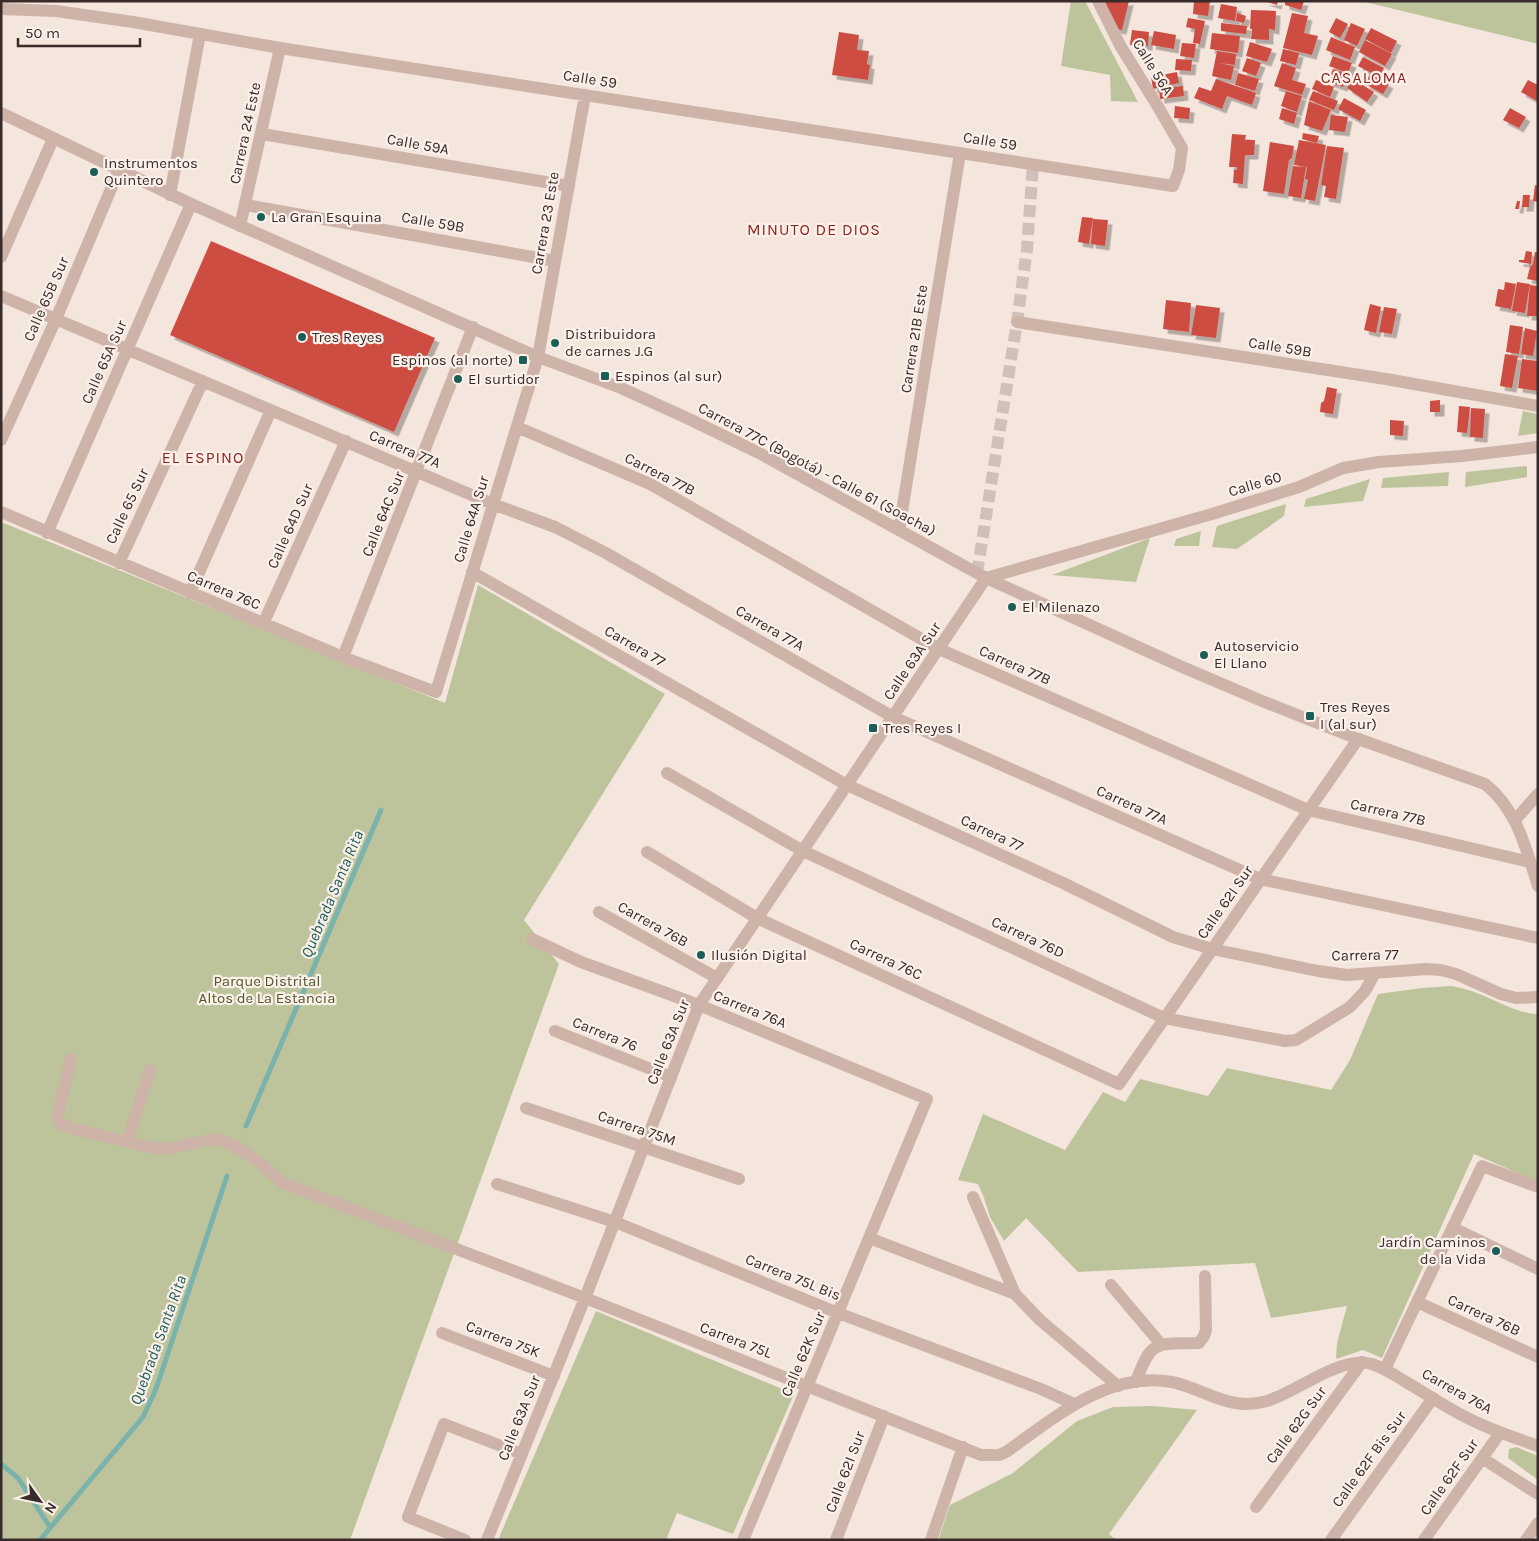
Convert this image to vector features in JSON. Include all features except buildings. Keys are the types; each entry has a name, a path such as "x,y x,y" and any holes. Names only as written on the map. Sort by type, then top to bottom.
{"street":[{"name":"Calle 56A","path":"1098,1 1120,47 1182,148 1179,170 1173,186"},
{"name":"Calle 59","path":"1,9 56,11 280,48 1173,186"},
{"path":"170,195 200,34"},
{"name":"Carrera 24 Este","path":"240,226 280,48"},
{"name":"Carrera 23 Este","path":"538,357 585,95"},
{"name":"Carrera 77C (Bogotá) - Calle 61 (Soacha)","path":"1,113 170,195 538,357 621,388 689,419 759,453 986,578 1180,666 1358,739 1484,784 1495,792 1515,820"},
{"name":"Calle 59A","path":"262,134 569,186"},
{"path":"1,257 53,139"},
{"name":"Carrera 21B Este","path":"899,530 960,153"},
{"name":"Calle 65B Sur","path":"1,440 56,319 119,170"},
{"name":"Calle 65A Sur","path":"47,532 191,204"},
{"name":"Calle 59B","path":"246,206 555,261"},
{"name":"Carrera 77A","path":"1,296 493,504 555,528 604,552 893,717 1260,879 1538,938"},
{"name":"Calle 59B","path":"1017,322 1386,379 1538,406"},
{"name":"Calle 64C Sur","path":"343,657 473,327"},
{"name":"Calle 64A Sur","path":"436,692 538,357"},
{"name":"Calle 65 Sur","path":"119,563 203,381"},
{"path":"190,593 271,410"},
{"name":"Carrera 77B","path":"516,427 650,484 939,649 1308,810 1530,862"},
{"name":"Calle 64D Sur","path":"263,624 346,441"},
{"name":"Calle 60","path":"986,578 1212,514 1299,487 1343,468 1379,462 1462,456 1538,447"},
{"name":"Carrera 76C","path":"1,512 263,624 436,692"},
{"name":"Carrera 77","path":"472,572 847,784 1063,883 1173,938 1212,949 1318,971 1346,974 1426,969 1441,970 1456,974 1501,994 1516,998 1538,998"},
{"name":"Calle 63A Sur","path":"487,1540 585,1298 699,1005 986,578"},
{"name":"Calle 62I Sur","path":"1119,1084 1358,739"},
{"name":"Carrera 76D","path":"667,773 803,851 1164,1018 1285,1040 1296,1040 1350,1007 1365,991 1375,973"},
{"path":"1538,794 1515,820 1538,886"},
{"name":"Carrera 76C","path":"647,852 757,918 1119,1084"},
{"name":"Carrera 76B","path":"599,912 717,978"},
{"name":"Carrera 76A","path":"532,939 581,962 699,1005 927,1098"},
{"name":"Carrera 76","path":"555,1031 671,1077"},
{"name":"Carrera 75L","path":"71,1059 57,1118 60,1123 74,1129 167,1149 214,1139 221,1140 251,1156 283,1183 585,1298 981,1454 990,1456 1006,1452 1074,1404"},
{"path":"127,1141 150,1070"},
{"name":"Calle 62K Sur","path":"743,1540 927,1098"},
{"name":"Carrera 75M","path":"526,1108 739,1179"},
{"path":"1385,1369 1482,1166 1538,1187"},
{"name":"Carrera 75L Bis","path":"497,1184 615,1222 838,1313 1041,1389 1074,1404"},
{"path":"973,1197 1015,1294 1040,1320 1118,1386"},
{"path":"1453,1228 1538,1269"},
{"path":"869,1238 1015,1294"},
{"path":"1136,1382 1143,1363 1150,1352 1160,1344 1199,1343 1204,1336 1206,1330 1205,1276"},
{"path":"1111,1285 1160,1344"},
{"name":"Carrera 76B","path":"1418,1302 1538,1357"},
{"name":"Carrera 75K","path":"442,1333 554,1376"},
{"path":"1074,1404 1118,1386 1153,1380 1173,1382 1218,1399 1250,1403 1266,1401 1336,1369 1362,1362"},
{"name":"Carrera 76A","path":"1362,1362 1385,1369 1433,1398 1500,1433 1538,1446"},
{"name":"Calle 62G Sur","path":"1256,1507 1362,1362"},
{"name":"Calle 62F Bis Sur","path":"1331,1540 1433,1398"},
{"name":"Calle 62I Sur","path":"836,1540 884,1416"},
{"path":"465,1540 408,1517 444,1424 522,1454"},
{"name":"Calle 62F Sur","path":"1424,1540 1500,1433"},
{"path":"931,1540 963,1447"},
{"path":"1482,1458 1538,1494"},
{"path":"1526,1540 1538,1523"}],"green space":[{"path":"1071,1 1085,1 1138,102 1111,101 1110,75 1061,66"},
{"path":"1361,1 1538,1 1538,44"},
{"path":"1523,411 1538,414 1538,433 1518,436"},
{"path":"1527,466 1527,477 1465,487 1466,472"},
{"path":"1449,472 1448,486 1381,488 1383,478"},
{"path":"1370,479 1363,501 1304,507 1306,499"},
{"path":"1286,504 1284,516 1237,549 1212,547 1217,526"},
{"name":"Parque Distrital Altos de La Estancia","path":"1,522 445,703 478,585 665,694 524,920 559,964 350,1540 1,1540"},
{"path":"1201,531 1199,546 1174,546 1176,539"},
{"path":"1150,538 1136,582 1052,575"},
{"path":"1452,986 1472,991 1515,1009 1538,1014 1538,1182 1474,1154 1382,1358 1363,1350 1336,1359 1337,1343 1347,1306 1271,1318 1255,1263 1078,1272 1026,1218 1004,1241 990,1217 978,1184 958,1180 983,1114 1065,1150 1103,1092 1125,1102 1140,1079 1208,1096 1227,1068 1331,1090 1350,1060 1378,994"},
{"path":"596,1311 794,1394 733,1534 677,1513 666,1540 498,1540"},
{"path":"1152,1406 1197,1410 1109,1534 1116,1540 938,1540 950,1505 1013,1473 1077,1421 1113,1407"},
{"path":"1516,1447 1538,1456 1538,1480 1508,1458 1509,1449"}],"waterway":[{"name":"Quebrada Santa Rita","path":"246,1126 381,810"},
{"name":"Quebrada Santa Rita","path":"40,1540 143,1417 156,1389 227,1176"},
{"path":"1,1464 18,1478 50,1527"}],"tunnel":[{"path":"977,573 1027,249 1033,164"}],"place":[{"name":"Instrumentos Quintero","path":"94,172"},
{"name":"La Gran Esquina","path":"261,217"},
{"name":"Tres Reyes","path":"302,337"},
{"name":"Distribuidora de carnes J.G","path":"555,343"},
{"name":"Espinos (al norte)","path":"523,360"},
{"name":"Espinos (al sur)","path":"605,376"},
{"name":"El surtidor","path":"458,379"},
{"name":"El Milenazo","path":"1012,607"},
{"name":"Autoservicio El Llano","path":"1204,655"},
{"name":"Tres Reyes I (al sur)","path":"1310,716"},
{"name":"Tres Reyes I","path":"873,728"},
{"name":"Ilusión Digital","path":"701,955"},
{"name":"Jardín Caminos de la Vida","path":"1496,1251"}],"district":[{"name":"CASALOMA","path":"1364,77"},
{"name":"MINUTO DE DIOS","path":"814,229"},
{"name":"EL ESPINO","path":"203,457"}]}
